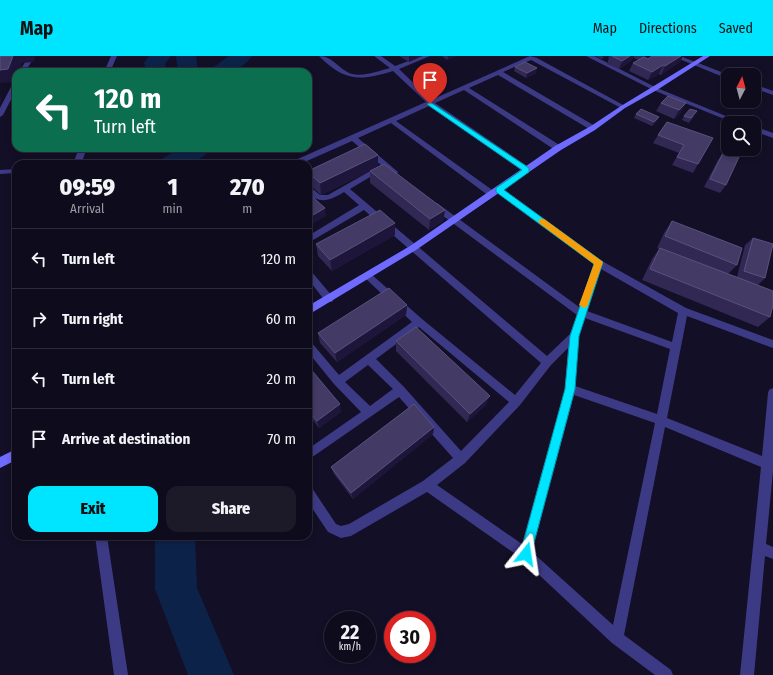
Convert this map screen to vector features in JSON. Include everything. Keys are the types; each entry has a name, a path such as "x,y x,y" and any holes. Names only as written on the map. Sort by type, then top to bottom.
{"main road":[{"path":"312,309 413,248 558,148 593,128 623,107 655,89 707,56"},
{"path":"0,463 12,456"}],"street":[{"path":"24,68 32,56"},
{"path":"109,68 114,56"},
{"path":"322,56 348,74 354,76 370,75 427,56"},
{"path":"376,56 394,68 430,104 526,170"},
{"path":"589,56 655,89 722,116"},
{"path":"675,56 721,74"},
{"path":"303,160 530,58 535,58 623,107"},
{"path":"498,72 593,128"},
{"path":"464,87 558,148"},
{"path":"761,89 773,93"},
{"path":"0,115 12,91"},
{"path":"392,121 599,262 683,311 773,344"},
{"path":"761,131 773,136"},
{"path":"353,138 404,180"},
{"path":"312,192 317,197 323,199 330,197 385,165"},
{"path":"0,172 12,171"},
{"path":"344,189 547,362"},
{"path":"428,200 453,220 581,313 675,347"},
{"path":"312,238 364,206"},
{"path":"526,554 570,389 574,336 599,262"},
{"path":"368,276 419,322 516,402"},
{"path":"312,278 329,299"},
{"path":"617,638 683,311"},
{"path":"338,381 419,322"},
{"path":"312,498 332,528 341,532 351,530 427,485 460,459 516,402 547,362 574,336"},
{"path":"312,349 338,381 369,414"},
{"path":"369,359 400,390 460,459"},
{"path":"570,389 660,420 770,465"},
{"path":"312,452 369,414 400,390"},
{"path":"747,675 770,465 773,393"},
{"path":"427,485 526,554 617,638 666,675"},
{"path":"102,540 121,675"},
{"path":"760,547 773,553"}],"building":[{"path":"0,56 13,56 8,69 0,70"},
{"path":"612,56 630,56 622,61"},
{"path":"652,56 681,56 652,72 633,63 644,57 648,59"},
{"path":"525,62 537,68 527,73 515,67"},
{"path":"668,96 686,103 679,110 661,103"},
{"path":"641,109 659,117 654,122 636,114"},
{"path":"690,109 697,111 691,118 684,116"},
{"path":"667,122 713,138 698,164 677,157 684,145 658,135"},
{"path":"365,144 378,155 320,183 312,176 312,169"},
{"path":"722,156 739,157 726,185 710,179"},
{"path":"384,164 445,210 430,219 370,171"},
{"path":"312,197 325,208 312,216"},
{"path":"380,210 395,223 330,260 316,244"},
{"path":"672,221 742,248 737,265 665,236"},
{"path":"753,238 773,244 765,278 744,271"},
{"path":"660,248 773,291 773,305 770,317 650,269"},
{"path":"389,288 407,305 335,353 318,333"},
{"path":"416,327 490,396 470,414 396,341"},
{"path":"312,371 340,404 317,421 312,415"},
{"path":"414,404 434,427 351,493 331,467"}],"waterway":[{"path":"156,68 154,63 161,56"},
{"path":"186,56 188,68"},
{"path":"226,68 242,56"},
{"path":"179,160 192,152"},
{"path":"175,540 176,589 211,675"}],"slow traffic":[{"path":"542,221 599,262 584,305"}],"route":[{"path":"430,104 526,170 499,190 599,262 574,336 570,389 526,554"}]}
